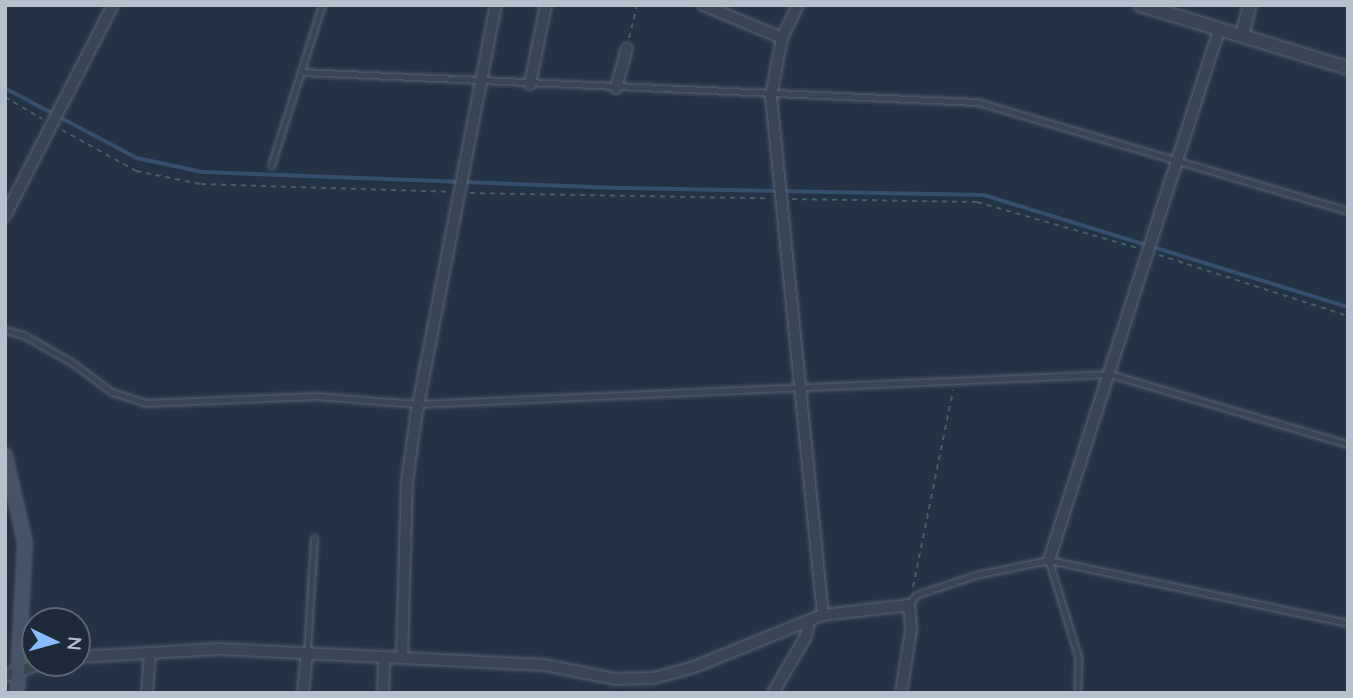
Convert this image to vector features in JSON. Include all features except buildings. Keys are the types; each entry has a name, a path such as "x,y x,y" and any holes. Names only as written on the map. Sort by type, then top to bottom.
{"main road":[{"path":"5,455 25,542 17,693"}],"street":[{"path":"5,216 113,5"},
{"path":"402,657 407,482 417,404 484,82 496,5"},
{"path":"530,84 546,5"},
{"path":"703,5 720,8 782,38"},
{"path":"798,5 782,38 771,96 823,615"},
{"path":"1140,5 1348,68"},
{"path":"1242,36 1250,5"},
{"path":"1049,560 1219,30"},
{"path":"616,88 627,48"},
{"path":"91,656 219,649 544,665 616,679 654,678 694,667 823,615 909,605 911,630 901,693"},
{"path":"773,693 806,636 809,621"},
{"path":"147,693 150,653"},
{"path":"303,693 307,653"},
{"path":"383,693 384,657"},
{"path":"5,676 19,673"}],"lane":[{"path":"271,166 322,5"},
{"path":"301,72 771,96 991,104 1348,211"},
{"path":"5,330 24,335 133,402 316,396 417,404 1110,374 1348,444"},
{"path":"307,653 314,538"},
{"path":"1049,560 1079,657 1078,693"},
{"path":"909,605 916,595 976,575 1049,560 1348,623"}],"path":[{"path":"627,48 637,5"},
{"path":"5,97 54,119 136,171 201,184 463,185 780,199 985,203 1148,251 1348,316"},
{"path":"909,605 953,380"}],"waterway":[{"path":"5,88 137,158 203,172 624,188 984,195 1348,307"}]}
